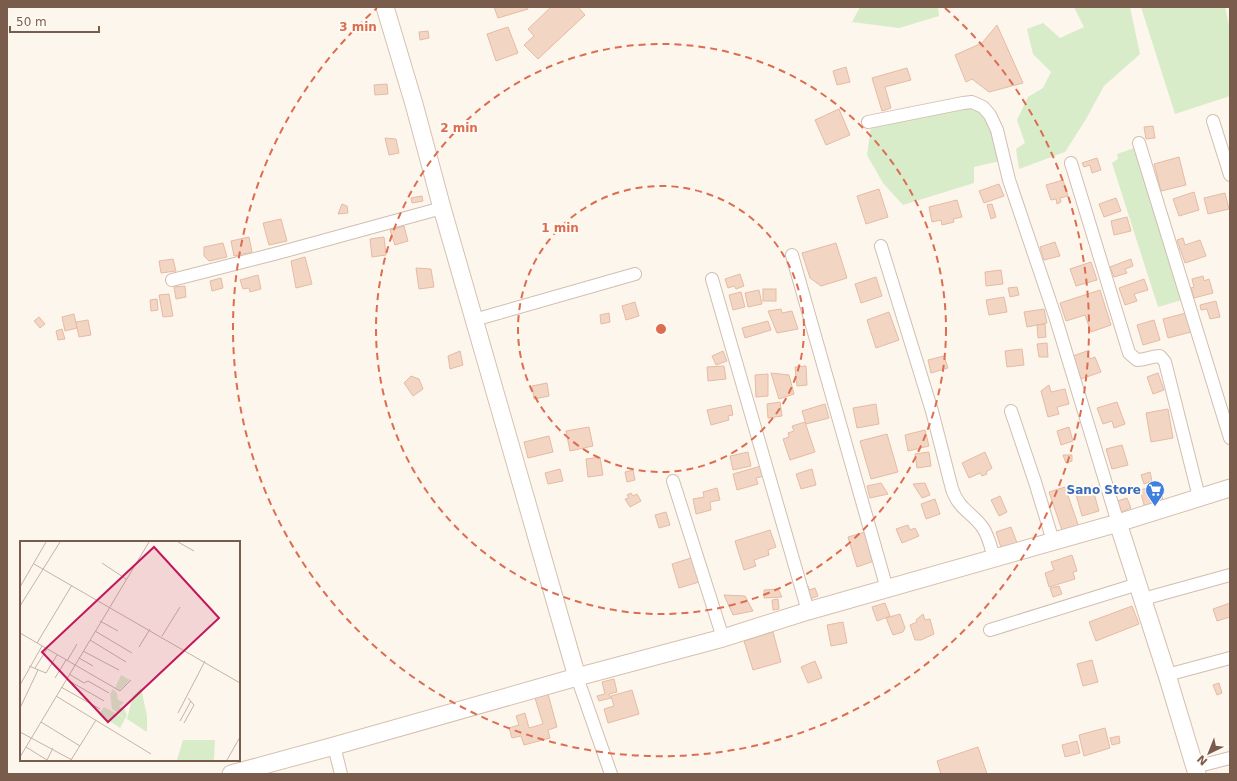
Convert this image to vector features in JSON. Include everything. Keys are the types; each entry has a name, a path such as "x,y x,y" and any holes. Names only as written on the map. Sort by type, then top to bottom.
{"street":[{"path":"385,7 577,677 611,774"},
{"path":"868,122 963,102 972,102 983,107 990,115 997,130 1009,180 1055,316 1118,523 1196,770 1230,758"},
{"path":"1214,121 1230,174"},
{"path":"1140,143 1230,438"},
{"path":"1071,163 1129,353 1137,360 1160,356 1166,362 1200,497"},
{"path":"172,280 442,208"},
{"path":"881,246 932,411 954,496 964,510 984,529 994,558"},
{"path":"792,255 887,588"},
{"path":"474,320 635,274"},
{"path":"712,279 808,611"},
{"path":"1010,411 1035,482 1053,541"},
{"path":"673,481 723,638"},
{"path":"231,774 577,677 723,638 887,588 1118,523 1230,488"},
{"path":"990,630 1140,592 1230,575"},
{"path":"1167,675 1230,658"},
{"path":"334,746 341,774"}],"green space":[{"path":"860,7 938,7 939,16 899,28 852,22"},
{"path":"1074,7 1130,7 1140,54 1104,86 1086,119 1065,152 1019,169 1016,149 1025,143 1017,120 1028,97 1043,88 1051,72 1033,54 1027,29 1043,23 1060,38 1084,27"},
{"path":"1141,7 1225,7 1230,30 1230,96 1175,114"},
{"path":"973,107 988,118 1000,161 974,167 974,183 903,205 883,183 867,155 871,126"},
{"path":"1137,147 1182,300 1158,307 1112,163 1118,159 1117,154"}],"building":[{"path":"494,7 527,7 528,9 498,18"},
{"path":"551,7 578,7 585,15 538,59 524,45 534,36 528,29"},
{"path":"997,25 1023,83 989,92 972,79 966,82 955,55 982,43"},
{"path":"508,27 518,53 496,61 487,34"},
{"path":"428,31 429,38 420,40 419,32"},
{"path":"846,67 850,82 837,85 833,71"},
{"path":"907,68 911,80 885,87 891,108 882,111 872,78"},
{"path":"387,84 388,94 375,95 374,85"},
{"path":"839,109 850,135 826,145 815,120"},
{"path":"1153,126 1155,138 1146,139 1144,127"},
{"path":"385,138 396,139 399,153 389,155"},
{"path":"1179,157 1186,185 1161,191 1154,164"},
{"path":"1097,158 1101,170 1092,173 1090,165 1084,167 1082,163"},
{"path":"1063,180 1068,196 1060,198 1061,202 1057,204 1056,199 1051,200 1046,185"},
{"path":"999,184 1004,196 984,203 979,191"},
{"path":"879,189 888,217 866,224 857,196"},
{"path":"1194,192 1199,210 1179,216 1173,199"},
{"path":"1225,193 1229,209 1208,214 1204,198"},
{"path":"422,196 423,201 412,203 411,198"},
{"path":"1116,198 1121,211 1104,217 1099,204"},
{"path":"957,200 962,217 953,219 954,222 942,225 941,220 932,222 929,207"},
{"path":"342,204 347,206 348,213 338,214"},
{"path":"992,204 996,217 991,219 987,205"},
{"path":"1127,217 1131,231 1114,235 1111,221"},
{"path":"281,219 287,241 269,245 263,223"},
{"path":"404,226 408,241 395,245 390,230"},
{"path":"249,237 252,252 234,256 231,241"},
{"path":"384,237 386,255 372,257 370,239"},
{"path":"1183,238 1185,245 1200,240 1206,256 1185,263 1177,240"},
{"path":"1055,242 1060,256 1044,260 1040,247"},
{"path":"223,243 227,257 209,261 204,256 204,247"},
{"path":"836,243 847,278 821,286 810,278 802,253"},
{"path":"305,257 312,284 296,288 291,261"},
{"path":"173,259 176,271 161,273 159,261"},
{"path":"1131,259 1133,266 1125,269 1127,273 1114,277 1110,267"},
{"path":"1091,262 1097,280 1076,286 1070,269"},
{"path":"416,268 431,269 434,287 419,289"},
{"path":"1001,270 1003,284 986,286 985,272"},
{"path":"740,274 744,286 736,289 734,286 728,288 725,279"},
{"path":"258,275 261,289 250,292 249,288 243,289 240,280"},
{"path":"1203,276 1204,281 1209,279 1213,293 1194,298 1191,288 1194,287 1192,279"},
{"path":"876,277 882,296 861,303 855,284"},
{"path":"221,278 223,288 212,291 210,281"},
{"path":"1144,279 1148,290 1134,294 1137,301 1125,305 1119,288"},
{"path":"185,286 186,297 176,299 174,287"},
{"path":"1017,287 1019,295 1010,297 1008,288"},
{"path":"763,289 776,289 776,301 763,301"},
{"path":"759,290 762,304 748,307 745,293"},
{"path":"1100,290 1111,325 1091,332 1085,315 1066,321 1060,303"},
{"path":"741,292 745,307 733,310 729,295"},
{"path":"169,294 173,316 163,317 159,295"},
{"path":"1004,297 1007,312 989,315 986,300"},
{"path":"157,299 158,310 151,311 150,300"},
{"path":"1216,301 1220,317 1210,319 1207,309 1201,310 1200,305"},
{"path":"635,302 639,316 626,320 622,306"},
{"path":"781,309 782,313 792,311 798,329 777,333 768,311"},
{"path":"1044,309 1047,323 1027,327 1024,312"},
{"path":"889,312 899,340 876,348 867,320"},
{"path":"609,313 610,322 601,324 600,315"},
{"path":"1186,313 1191,332 1168,338 1163,319"},
{"path":"74,314 77,328 65,331 62,317"},
{"path":"39,317 45,324 40,328 34,321"},
{"path":"88,320 91,335 79,337 76,322"},
{"path":"1154,320 1160,340 1143,345 1137,325"},
{"path":"768,321 771,330 745,338 742,328"},
{"path":"1045,324 1046,337 1038,338 1037,325"},
{"path":"62,329 65,339 58,340 56,331"},
{"path":"1047,343 1048,357 1039,357 1037,344"},
{"path":"1022,349 1024,365 1007,367 1005,351"},
{"path":"460,351 463,365 450,369 448,356"},
{"path":"723,351 727,361 716,365 712,356"},
{"path":"1087,351 1090,359 1095,357 1101,372 1081,379 1073,356"},
{"path":"944,356 948,368 931,373 928,360"},
{"path":"724,366 726,379 708,381 707,367"},
{"path":"806,366 807,385 797,386 795,367"},
{"path":"771,373 789,375 794,394 779,399"},
{"path":"1158,373 1164,390 1153,394 1147,377"},
{"path":"768,374 768,396 756,397 755,375"},
{"path":"411,376 419,379 423,389 413,396 404,383"},
{"path":"547,383 549,396 534,399 532,386"},
{"path":"1049,385 1051,392 1065,389 1069,404 1057,407 1059,414 1048,417 1041,391"},
{"path":"780,402 782,416 768,418 767,404"},
{"path":"1117,402 1125,424 1114,428 1112,421 1103,424 1097,408"},
{"path":"825,404 829,418 806,424 802,411"},
{"path":"876,404 879,424 857,428 853,408"},
{"path":"731,405 733,415 728,416 729,420 711,425 707,410"},
{"path":"1168,409 1173,438 1151,442 1146,413"},
{"path":"805,422 815,452 790,460 783,439 789,437 788,433 794,431 792,426"},
{"path":"589,427 593,446 570,451 566,431"},
{"path":"1069,427 1073,441 1061,445 1057,431"},
{"path":"925,430 929,446 908,451 905,435"},
{"path":"887,434 898,472 871,479 860,441"},
{"path":"549,436 553,452 528,458 524,442"},
{"path":"1122,445 1128,465 1112,469 1106,449"},
{"path":"748,452 751,466 733,470 730,456"},
{"path":"929,452 931,466 917,468 915,454"},
{"path":"985,452 992,468 986,472 987,474 982,476 980,473 969,478 962,463"},
{"path":"1063,455 1072,455 1072,461 1066,463"},
{"path":"600,457 603,475 588,477 586,459"},
{"path":"761,466 764,476 756,478 758,484 737,490 733,474"},
{"path":"560,469 563,481 548,484 545,473"},
{"path":"812,469 816,485 801,489 796,474"},
{"path":"633,470 635,480 627,482 625,472"},
{"path":"1150,472 1152,481 1144,484 1141,475"},
{"path":"881,483 888,494 870,498 867,486"},
{"path":"925,483 930,495 922,498 913,484"},
{"path":"1159,485 1165,507 1146,512 1140,490"},
{"path":"1092,486 1099,511 1082,516 1075,491"},
{"path":"1065,487 1080,530 1064,536 1049,492"},
{"path":"717,488 720,500 710,502 711,510 696,514 693,499 704,497 703,492"},
{"path":"631,493 633,496 637,494 641,501 630,507 625,499 629,498 627,495"},
{"path":"1000,496 1007,512 999,516 991,500"},
{"path":"1127,498 1131,508 1119,513 1114,502"},
{"path":"935,499 940,514 926,519 921,504"},
{"path":"666,512 670,525 659,528 655,515"},
{"path":"908,525 910,530 915,528 919,536 902,543 896,529"},
{"path":"1011,527 1019,548 1003,554 996,532"},
{"path":"770,530 776,547 768,550 769,555 754,560 756,566 744,570 735,541"},
{"path":"865,532 874,561 857,567 848,537"},
{"path":"1072,555 1077,571 1073,572 1075,579 1049,587 1045,573 1054,570 1051,562"},
{"path":"691,558 699,582 679,588 672,564"},
{"path":"808,586 809,590 815,588 818,596 807,600 803,587"},
{"path":"1059,586 1062,594 1053,597 1050,588"},
{"path":"778,589 782,597 764,598 764,590"},
{"path":"724,595 745,596 753,611 733,615"},
{"path":"778,599 779,609 773,610 772,600"},
{"path":"885,603 890,616 877,621 872,607"},
{"path":"1230,603 1230,617 1217,621 1213,609"},
{"path":"1132,606 1139,624 1096,641 1089,622"},
{"path":"900,614 905,628 903,632 893,635 886,618"},
{"path":"923,614 925,620 930,619 934,634 921,640 915,640 910,625 917,622 916,620"},
{"path":"843,622 847,643 831,646 827,625"},
{"path":"773,632 781,662 753,670 744,641"},
{"path":"1092,660 1098,682 1083,686 1077,664"},
{"path":"815,661 822,678 808,683 801,667"},
{"path":"614,679 617,692 609,694 611,698 599,701 597,696 605,694 602,682"},
{"path":"1219,683 1222,693 1217,695 1213,685"},
{"path":"632,690 639,714 608,723 604,709 614,706 611,696"},
{"path":"548,694 557,727 548,730 550,738 524,745 521,736 512,738 509,728 519,725 516,716 525,713 529,728 543,724 535,698"},
{"path":"1105,728 1110,748 1084,756 1079,735"},
{"path":"1119,736 1120,743 1112,745 1110,738"},
{"path":"1077,741 1080,753 1065,757 1062,745"},
{"path":"978,747 987,774 941,774 937,761"}],"place":[{"name":"Sano Store","path":"1155,507"}]}
